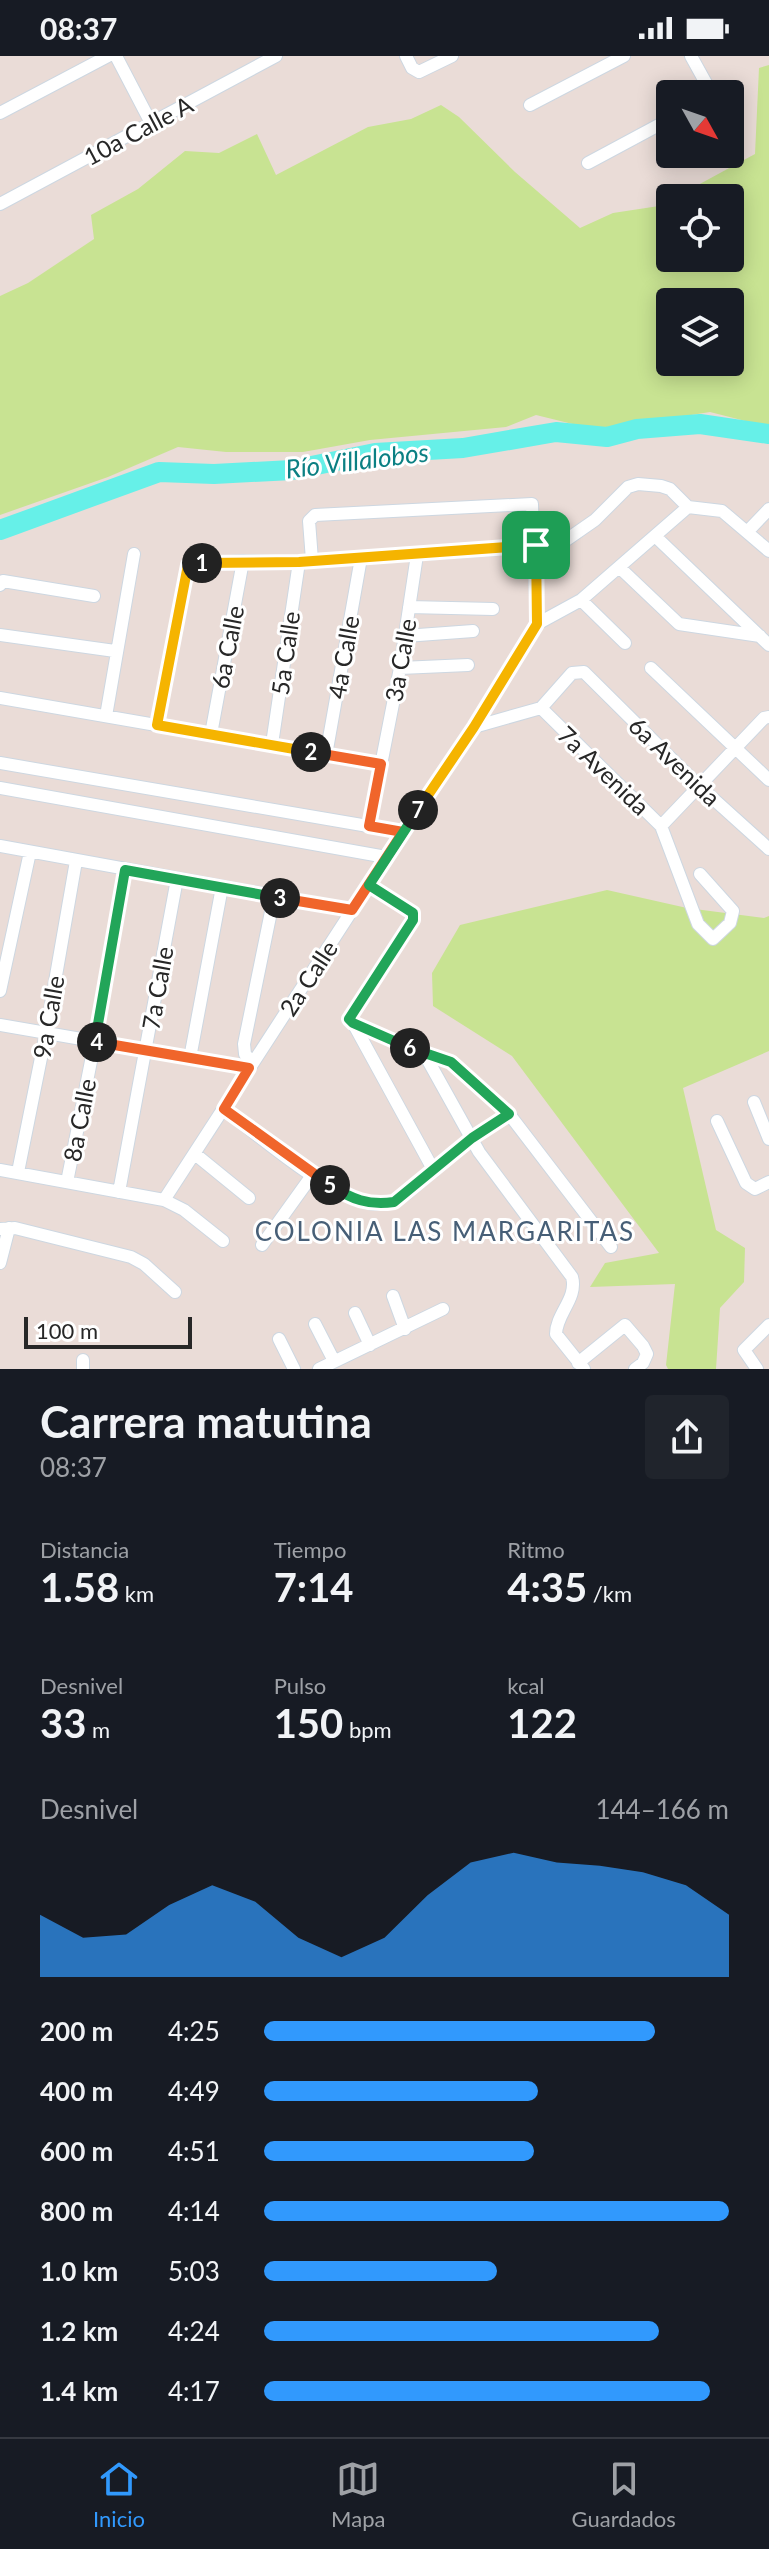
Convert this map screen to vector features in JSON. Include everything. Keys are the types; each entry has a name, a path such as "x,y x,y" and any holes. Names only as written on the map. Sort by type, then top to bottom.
{"street":[{"path":"0,113 108,56"},
{"path":"116,56 151,123"},
{"name":"10a Calle A","path":"0,204 276,56"},
{"path":"406,56 417,72 452,56"},
{"path":"530,105 624,56"},
{"path":"691,56 704,80"},
{"path":"588,163 656,127"},
{"path":"157,725 191,564 305,561 559,545 595,520 628,487 638,484 670,489 688,507 722,511 769,551"},
{"name":"5a Calle","path":"272,744 305,561 309,521 315,515 532,504 536,545"},
{"name":"2a Calle","path":"164,1200 474,727 537,624 581,600 688,507"},
{"path":"748,531 769,509"},
{"path":"656,537 765,640"},
{"path":"536,545 537,624"},
{"path":"106,716 134,554"},
{"name":"3a Calle","path":"369,826 400,668 417,555"},
{"name":"4a Calle","path":"326,755 361,558"},
{"name":"6a Calle","path":"211,734 243,561"},
{"path":"620,568 679,624 765,640"},
{"path":"0,585 3,581 94,596"},
{"path":"581,600 625,643"},
{"path":"409,607 493,609"},
{"path":"405,636 473,631"},
{"path":"0,635 115,651"},
{"path":"400,668 468,665"},
{"path":"651,668 769,780"},
{"name":"6a Avenida","path":"541,708 572,673 584,672 698,785 769,849"},
{"path":"0,698 381,764"},
{"path":"474,727 541,708"},
{"name":"7a Avenida","path":"541,708 661,826 698,924 713,939 732,918 733,911 700,874"},
{"path":"661,826 764,718 769,717"},
{"path":"0,763 403,832"},
{"path":"0,788 386,857"},
{"path":"0,846 352,910"},
{"path":"0,991 30,852"},
{"name":"9a Calle","path":"18,1172 76,861"},
{"name":"8a Calle","path":"67,1182 125,870"},
{"name":"7a Calle","path":"119,1192 177,879"},
{"path":"369,885 413,913 414,917 349,1019 434,1171"},
{"path":"190,1058 222,887"},
{"path":"251,1066 244,1044 274,897"},
{"path":"353,1023 425,1055 451,1062 509,1114 611,1247"},
{"path":"0,1025 251,1066"},
{"path":"425,1055 488,1165 572,1277 573,1292 556,1325 556,1334 581,1366 625,1325 647,1354 643,1363 635,1369"},
{"path":"754,1102 769,1139"},
{"path":"224,1109 313,1174 361,1202 379,1204 394,1202 472,1138 509,1114"},
{"path":"717,1121 746,1183 755,1189 769,1182"},
{"path":"195,1154 249,1198"},
{"path":"0,1170 164,1200 184,1210 223,1241"},
{"path":"262,1245 313,1174"},
{"path":"0,1263 4,1229 131,1257 144,1264 175,1292"},
{"path":"393,1296 405,1329"},
{"path":"319,1369 443,1309"},
{"path":"355,1313 370,1345"},
{"path":"315,1324 334,1361"},
{"path":"757,1369 744,1350 769,1325"},
{"path":"279,1339 294,1369"}],"green space":[{"path":"769,65 769,427 710,412 597,430 536,415 506,427 370,440 303,452 226,452 178,447 108,477 0,515 0,296 28,283 94,239 91,215 138,189 185,151 219,153 257,134 276,175 368,127 411,119 441,105 459,117 515,172 580,228 613,213 656,206 656,272 744,272 744,184 700,184 729,168 744,168 744,160 755,154 759,68"},
{"path":"607,890 687,908 764,918 769,916 769,1051 683,1088 716,1230 745,1248 744,1282 720,1308 716,1369 668,1369 666,1365 675,1284 590,1287 605,1263 659,1253 512,1056 433,1006 432,973 460,925"}],"waterway":[{"name":"Río Villalobos","path":"0,530 159,472 214,474 292,470 375,453 463,448 556,432 607,437 637,429 700,424 769,434"}],"district":[{"name":"COLONIA LAS MARGARITAS","path":"445,1231"}],"route":[{"path":"536,545 299,562 243,561 188,565 157,725 381,764 369,826 403,832 369,885 352,910 125,870 95,1041 249,1068 224,1109 313,1174 361,1202 394,1202 472,1138 509,1114 451,1062 425,1055 349,1019 414,917 413,913 369,885 474,727 537,624 536,545"}]}
